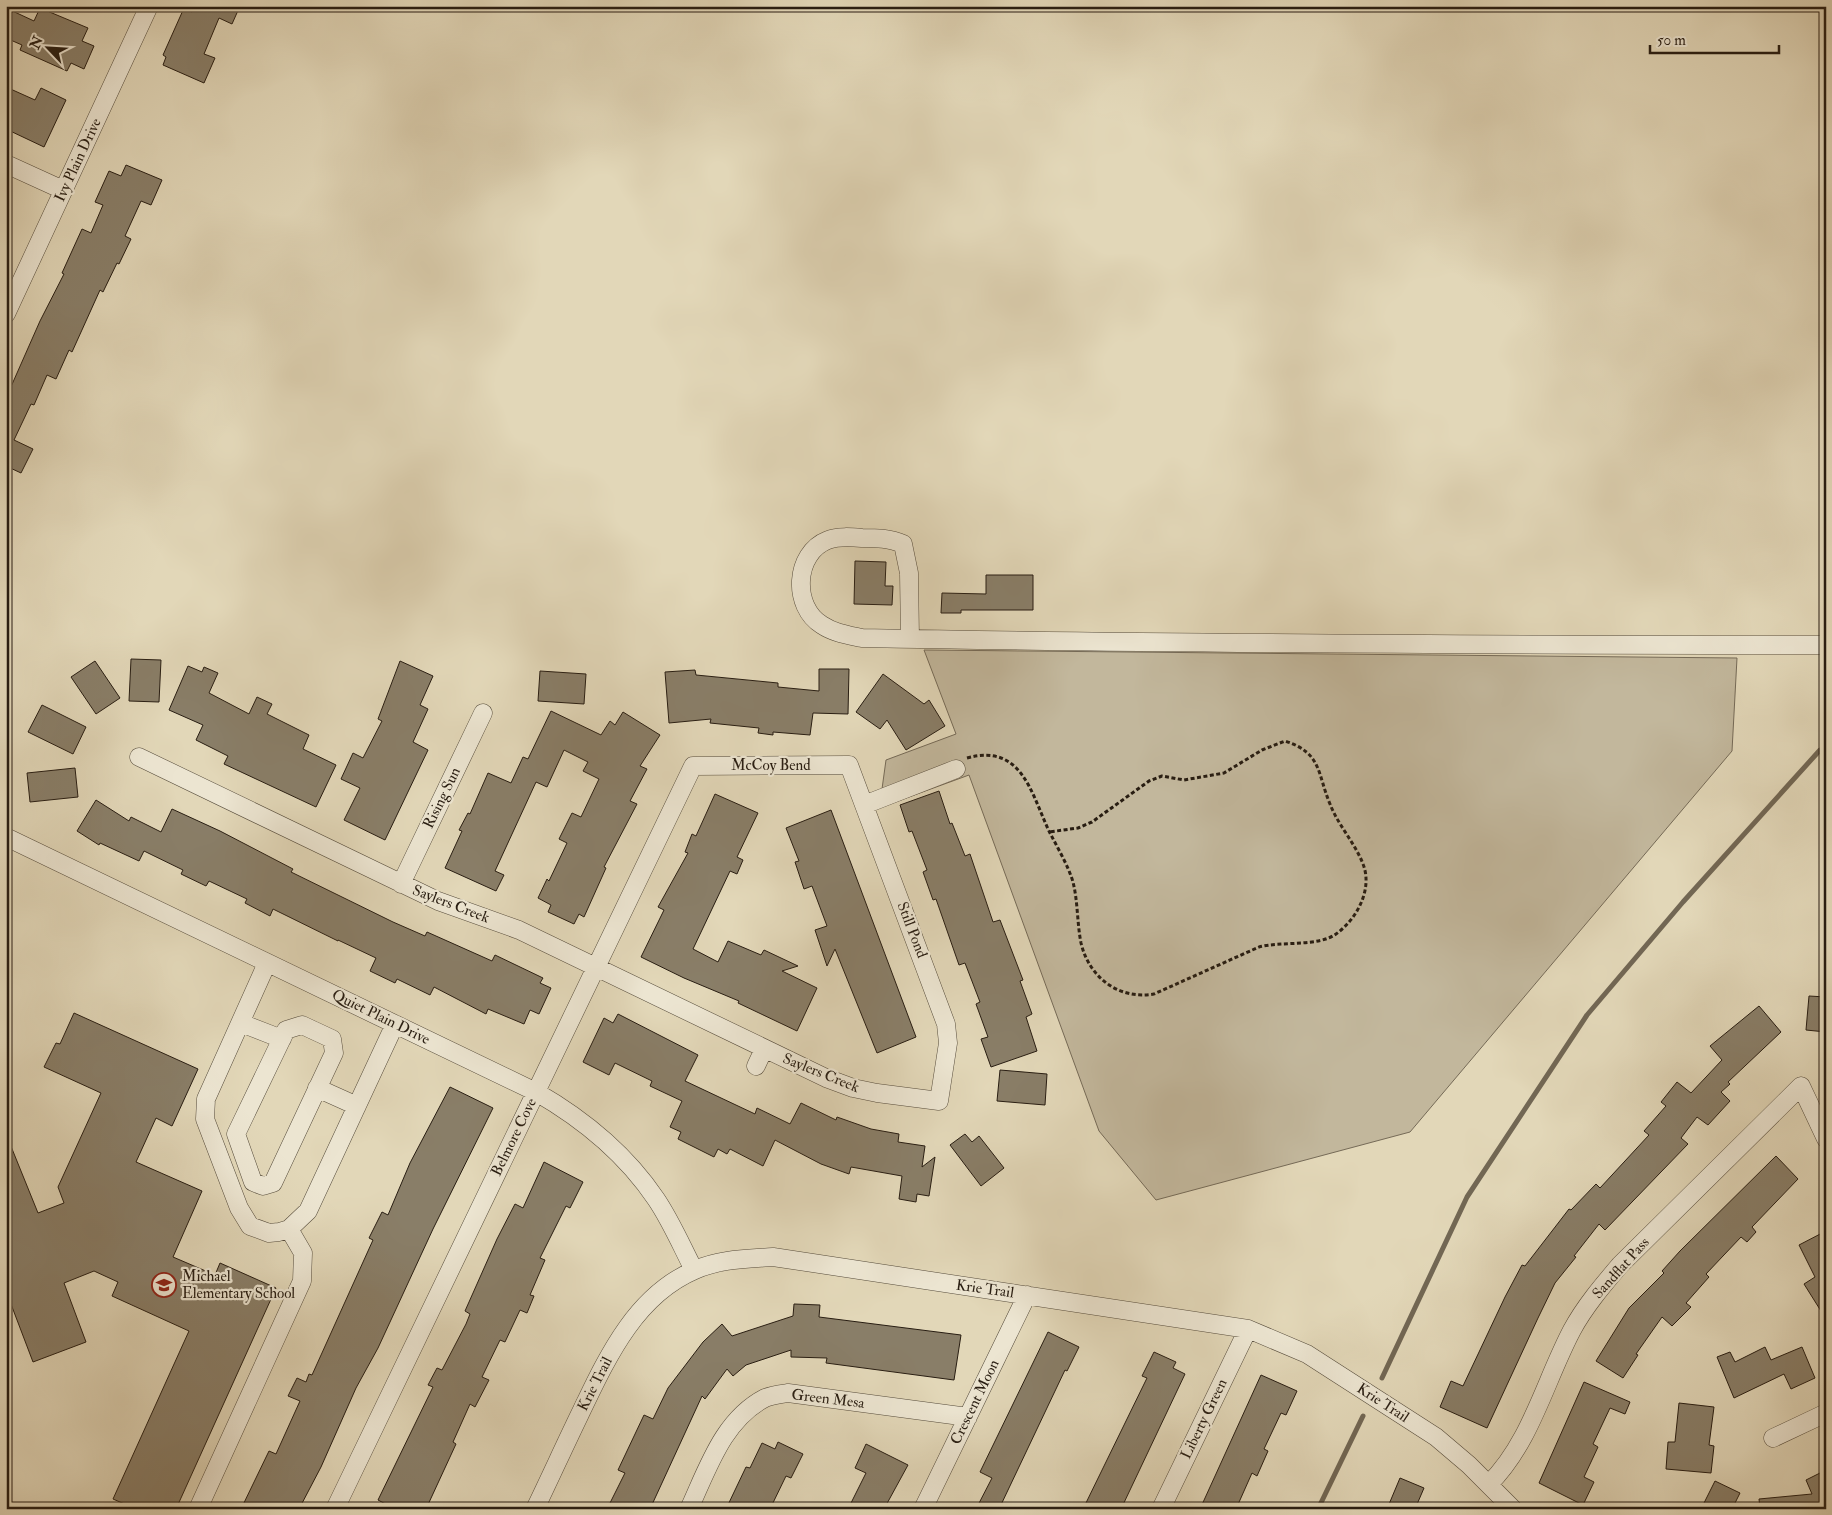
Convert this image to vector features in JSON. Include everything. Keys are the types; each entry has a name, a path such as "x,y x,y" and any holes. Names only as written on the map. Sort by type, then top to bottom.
{"street":[{"name":"Ivy Plain Drive","path":"6,314 144,8"},
{"path":"6,164 63,190"},
{"path":"910,639 909,573 903,544 894,540 847,537 828,540 812,550 802,569 801,591 807,611 820,624 837,633 862,638 910,639 1563,646 1826,645"},
{"name":"Rising Sun","path":"401,884 483,713"},
{"name":"Saylers Creek","path":"138,756 401,884 461,910 519,930 764,1049 853,1088 939,1101"},
{"name":"McCoy Bend","path":"693,766 849,765"},
{"name":"Still Pond","path":"849,765 946,1024 948,1043 939,1101"},
{"name":"Belmore Cove","path":"336,1509 693,766"},
{"path":"864,805 956,768"},
{"name":"Quiet Plain Drive","path":"6,837 536,1092 566,1109 598,1134 626,1161 656,1199 694,1270"},
{"path":"267,963 206,1099 205,1119 244,1220 250,1226 269,1233 290,1229 308,1211 395,1024"},
{"path":"241,1023 282,1039"},
{"path":"302,1025 332,1039 334,1053 273,1183 263,1186 253,1182 236,1134 282,1039 286,1030 302,1025"},
{"name":"Saylers Creek","path":"756,1066 764,1049"},
{"name":"Sandflat Pass","path":"1489,1484 1506,1467 1521,1442 1573,1328 1597,1292 1620,1265 1800,1086 1826,1139"},
{"path":"317,1088 357,1106"},
{"path":"198,1509 302,1281 303,1253 290,1229"},
{"name":"Krie Trail","path":"535,1509 602,1368 624,1331 644,1305 667,1286 694,1270 728,1260 773,1257 1248,1328 1307,1354 1436,1437 1489,1484 1513,1509"},
{"name":"Crescent Moon","path":"923,1509 1027,1295"},
{"name":"Liberty Green","path":"1161,1509 1248,1328"},
{"name":"Green Mesa","path":"689,1509 723,1437 743,1414 766,1398 788,1393 968,1416"},
{"path":"1773,1438 1826,1413"}],"path":[{"path":"956,768 962,760 976,755 988,754 1008,761 1019,769 1027,780 1049,832 1073,881 1082,944 1093,970 1104,982 1130,994 1142,996 1154,994 1259,947 1273,944 1322,941 1336,934 1349,923 1364,896 1366,878 1363,864 1330,805 1315,760 1303,748 1285,741 1262,750 1224,772 1184,780 1162,776 1149,781 1092,822 1078,828 1049,832"}],"shaded area":[{"path":"924,650 1737,658 1732,751 1410,1132 1156,1200 1099,1131 969,775 887,805 882,789 886,760 956,734"}],"building":[{"path":"194,6 240,6 232,24 219,18 204,54 215,58 204,83 163,65 166,57 163,55 184,8 192,12"},
{"path":"6,8 34,21 40,8 88,28 82,41 94,46 84,69 71,63 67,71 20,50 22,45 6,38"},
{"path":"6,87 35,100 41,88 66,100 44,147 6,129"},
{"path":"126,165 162,180 151,205 141,201 125,236 131,239 103,292 100,290 72,352 69,350 56,379 47,375 34,405 31,404 14,440 33,449 21,473 6,466 6,398 40,321 64,274 62,273 82,229 91,233 103,205 95,202 109,171 121,176"},
{"path":"855,561 886,562 885,586 893,586 892,605 854,604"},
{"path":"986,575 1033,575 1033,610 961,610 961,613 941,613 942,593 986,594"},
{"path":"131,659 161,660 159,702 129,701"},
{"path":"95,661 120,698 96,714 71,677"},
{"path":"400,661 433,676 420,705 428,709 413,742 428,750 385,840 344,820 360,788 341,779 353,753 363,758 382,721 378,719"},
{"path":"188,666 202,672 204,667 218,673 209,693 249,714 257,697 272,704 267,714 309,735 303,749 336,765 316,807 224,764 228,756 196,740 203,725 169,710"},
{"path":"819,669 849,669 848,714 813,713 810,735 773,732 773,735 758,733 759,728 710,723 711,719 669,723 665,672 695,670 696,675 778,683 778,687 819,691"},
{"path":"540,671 586,674 584,704 538,701"},
{"path":"883,674 924,704 929,700 945,726 906,750 887,720 880,729 856,712"},
{"path":"42,705 86,727 73,754 28,732"},
{"path":"551,711 601,735 610,721 615,725 623,712 660,735 640,766 647,769 630,801 637,804 604,867 606,868 584,917 579,914 574,924 548,912 551,905 538,898 547,879 549,881 567,843 559,839 572,813 581,817 599,779 583,771 588,762 564,750 547,787 536,782 495,871 504,875 496,891 445,868 462,831 459,830 468,813 470,814 488,773 511,783 523,757 528,759"},
{"path":"75,768 78,797 30,802 27,773"},
{"path":"939,791 950,824 952,823 965,856 970,854 993,922 1000,920 1023,980 1020,981 1032,1014 1026,1017 1037,1051 991,1067 981,1039 988,1037 976,1004 980,1002 965,963 959,965 936,899 933,900 923,872 927,870 912,831 909,832 900,805"},
{"path":"715,794 758,813 737,857 743,860 737,874 730,871 693,949 718,962 728,941 761,955 764,950 798,966 782,971 817,988 797,1031 738,1003 739,1001 684,978 641,957 664,910 658,907 688,853 685,852 692,834 696,836"},
{"path":"96,800 129,821 131,817 161,832 172,809 220,831 293,869 291,872 393,922 425,936 427,932 492,961 495,955 543,978 540,983 551,988 539,1014 530,1010 524,1024 488,1009 486,1014 434,987 430,995 397,979 395,983 370,971 376,958 273,909 270,916 245,903 247,899 209,881 206,886 181,874 183,870 144,851 139,861 100,843 99,845 77,831"},
{"path":"831,810 916,1037 877,1053 835,949 827,966 815,930 827,926 812,886 804,889 795,862 799,861 786,828"},
{"path":"1809,996 1826,997 1826,1032 1806,1030"},
{"path":"1759,1006 1781,1032 1728,1082 1730,1084 1721,1092 1730,1101 1708,1125 1697,1117 1681,1138 1688,1144 1605,1230 1599,1224 1574,1256 1576,1257 1555,1283 1487,1428 1440,1407 1451,1381 1463,1386 1522,1265 1525,1266 1569,1209 1571,1210 1596,1184 1600,1188 1649,1135 1644,1131 1666,1106 1661,1102 1677,1082 1691,1093 1722,1060 1710,1046"},
{"path":"74,1013 198,1069 172,1126 156,1118 136,1162 202,1191 173,1257 215,1275 220,1263 276,1288 176,1509 136,1509 113,1499 189,1331 112,1296 118,1282 94,1271 64,1283 86,1342 33,1362 6,1291 6,1134 38,1213 64,1203 58,1187 101,1093 44,1067 56,1043 60,1044"},
{"path":"618,1014 698,1055 685,1081 755,1114 757,1108 790,1124 801,1103 836,1120 837,1117 871,1129 899,1134 898,1142 925,1146 922,1167 935,1157 929,1196 917,1194 916,1202 899,1199 902,1176 851,1167 849,1174 821,1164 775,1140 763,1166 730,1149 727,1154 718,1149 714,1157 678,1139 681,1132 670,1127 682,1101 650,1086 652,1081 615,1063 609,1075 583,1062 604,1018 613,1023"},
{"path":"1000,1070 1047,1074 1045,1105 997,1101"},
{"path":"450,1087 493,1108 433,1229 378,1348 356,1388 321,1467 299,1509 241,1509 269,1451 276,1454 300,1401 288,1396 297,1378 306,1382 309,1374 312,1375 373,1240 369,1238 382,1212 388,1215 410,1163"},
{"path":"965,1134 972,1142 979,1136 1004,1168 981,1186 950,1145"},
{"path":"1776,1156 1798,1179 1752,1227 1756,1232 1747,1242 1741,1237 1706,1274 1709,1277 1686,1303 1691,1307 1672,1326 1662,1317 1636,1354 1638,1355 1623,1378 1596,1361 1629,1308 1664,1273 1662,1271 1680,1251"},
{"path":"544,1162 583,1182 570,1208 566,1206 540,1258 545,1260 530,1295 534,1296 527,1313 520,1310 505,1342 500,1340 482,1377 489,1380 475,1407 470,1404 453,1442 456,1444 426,1509 395,1509 378,1500 433,1387 428,1385 437,1368 442,1370 466,1324 470,1314 465,1311 497,1239 515,1204 523,1208"},
{"path":"1826,1231 1826,1319 1804,1284 1815,1277 1799,1245"},
{"path":"794,1304 820,1305 819,1317 961,1335 954,1380 826,1363 827,1358 791,1357 791,1350 746,1365 733,1376 727,1369 705,1399 702,1396 650,1509 618,1509 609,1505 625,1473 618,1470 644,1415 653,1419 668,1388 703,1342 722,1324 732,1336 793,1316"},
{"path":"1048,1332 1079,1347 1067,1371 1065,1370 999,1509 976,1509 992,1478 980,1472"},
{"path":"1765,1347 1771,1360 1802,1347 1815,1378 1791,1389 1784,1374 1734,1398 1717,1357 1730,1352 1735,1362"},
{"path":"1154,1352 1176,1362 1173,1368 1185,1374 1121,1509 1083,1509 1147,1378 1142,1376"},
{"path":"1261,1375 1297,1391 1286,1415 1281,1413 1264,1449 1268,1451 1257,1476 1252,1473 1236,1509 1200,1509"},
{"path":"1584,1382 1630,1402 1625,1414 1610,1408 1593,1444 1598,1447 1584,1477 1594,1482 1583,1505 1539,1483"},
{"path":"1679,1403 1714,1407 1709,1445 1714,1446 1711,1473 1666,1469 1668,1442 1675,1442"},
{"path":"778,1442 803,1454 791,1478 786,1476 770,1509 726,1509 746,1467 750,1468 762,1443 775,1449"},
{"path":"866,1444 908,1465 884,1509 848,1509 866,1473 855,1468"},
{"path":"1826,1470 1826,1509 1760,1509 1759,1499 1812,1494 1806,1480"},
{"path":"1400,1478 1424,1488 1415,1509 1387,1509"},
{"path":"1715,1481 1740,1493 1732,1509 1701,1509"}],"waterway":[{"path":"1382,1378 1467,1197 1587,1015 1683,902 1820,750 1826,748"},
{"path":"1318,1509 1363,1416"}],"place":[{"name":"Michael Elementary School","path":"164,1285"}]}
